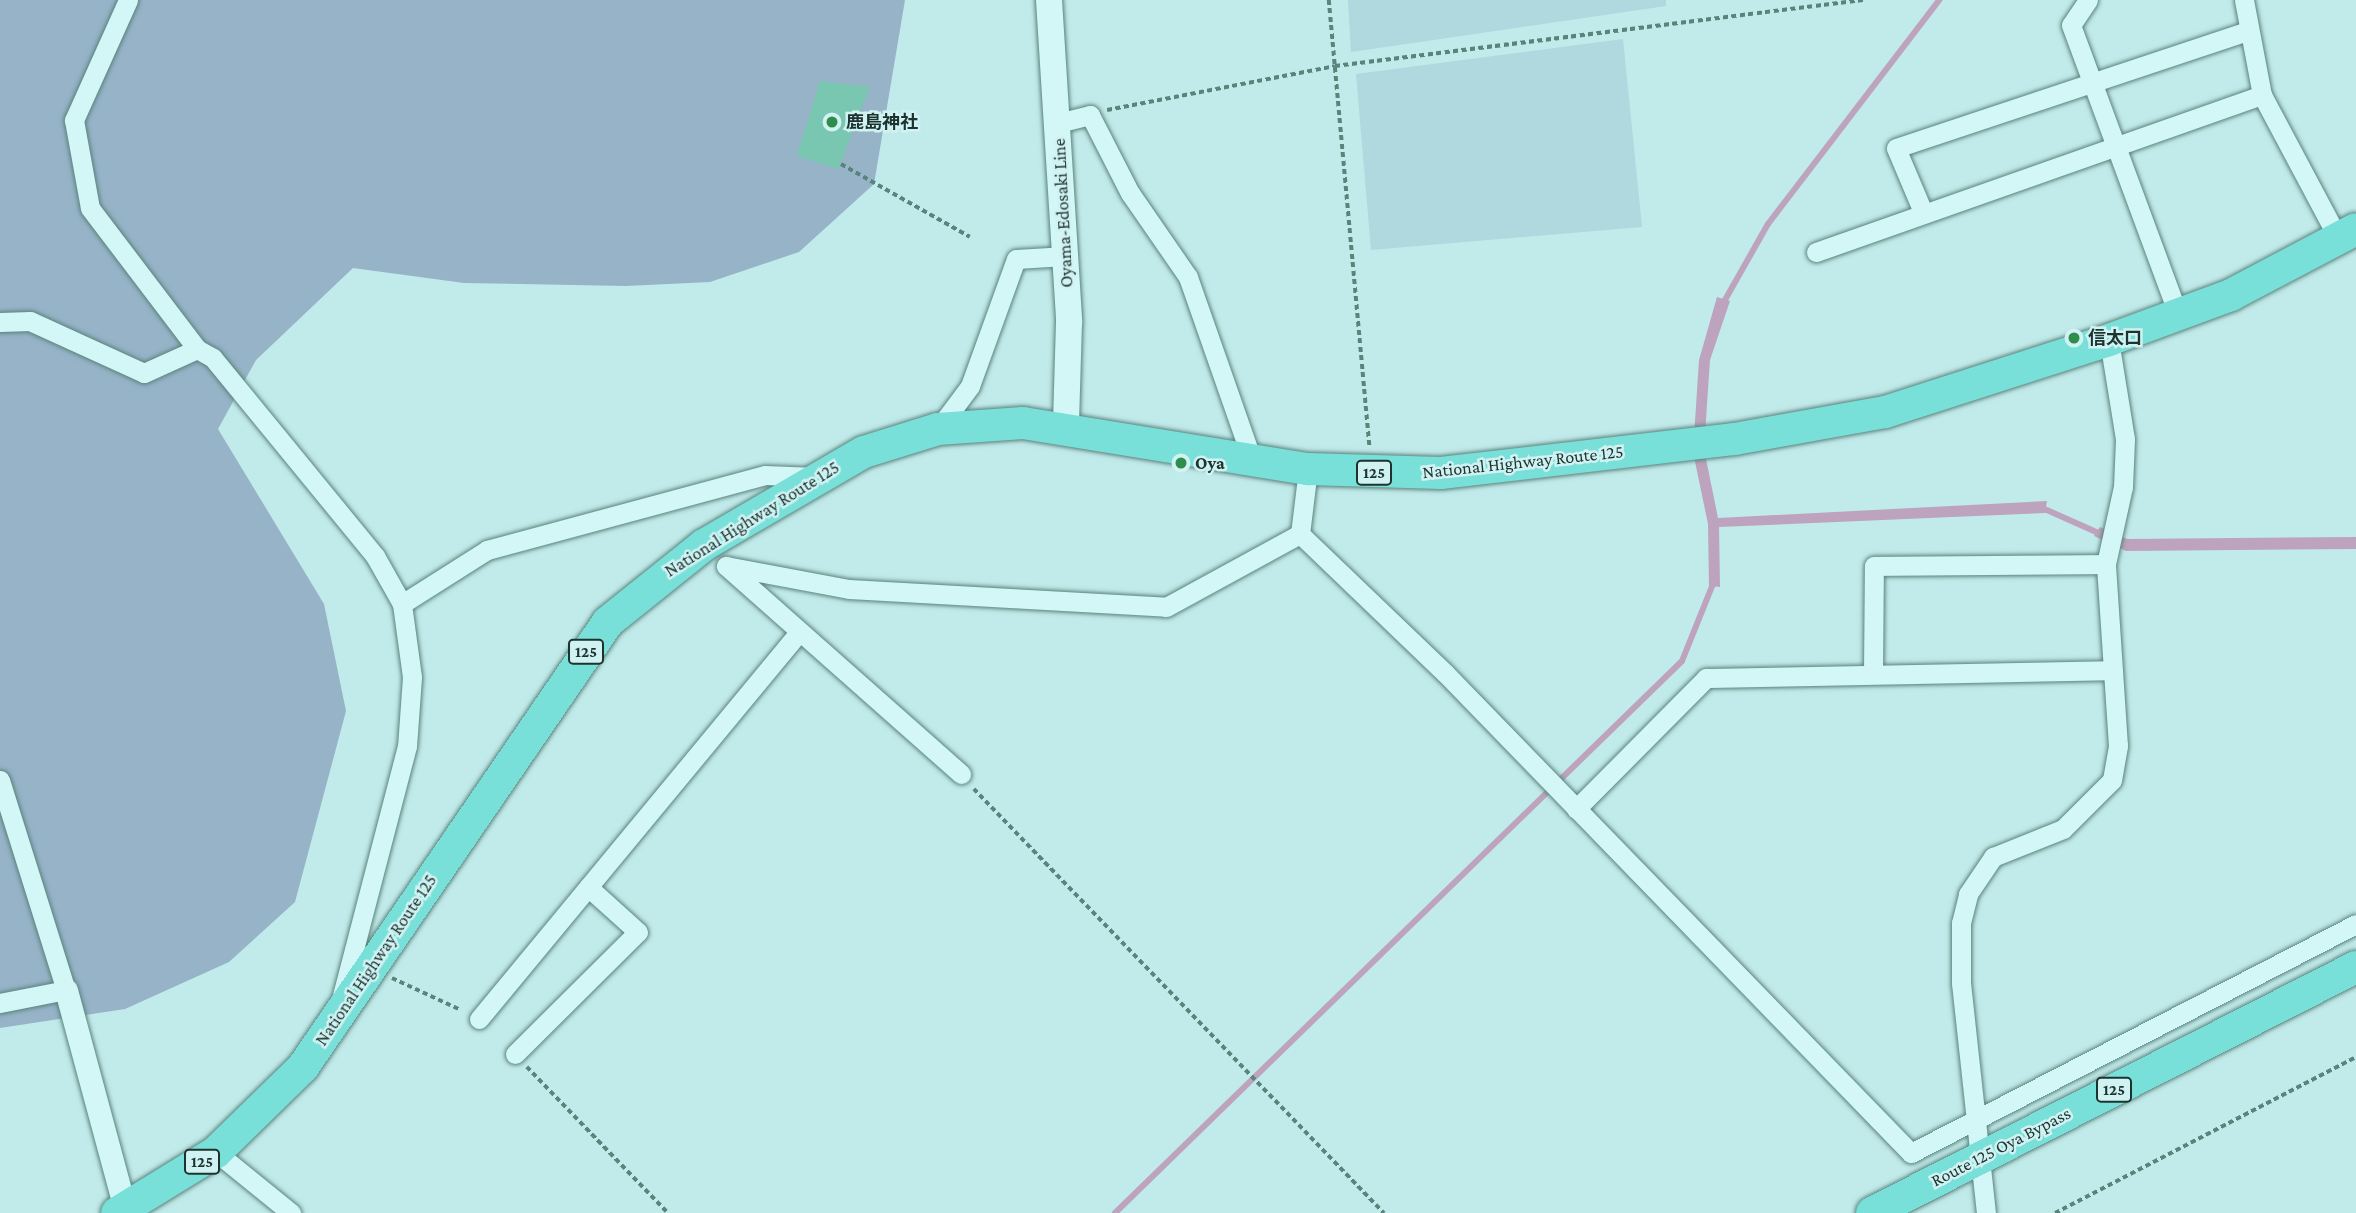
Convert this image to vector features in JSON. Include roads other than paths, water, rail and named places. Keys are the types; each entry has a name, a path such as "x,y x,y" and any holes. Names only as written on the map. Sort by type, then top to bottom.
{"highway":[{"name":"National Highway Route 125","path":"123,1212 216,1152 270,1104 339,1017 608,622 715,555 816,477 864,452 938,429 1066,426 1308,469 1372,473 1524,466 1735,439 1885,412 2109,340 2272,276 2348,234"},
{"name":"Route 125 Oya Bypass","path":"1872,1213 2356,967"}],"main road":[{"name":"Oyama-Edosaki Line","path":"1049,0 1066,256 1066,426"}],"street":[{"path":"128,0 74,120 90,208 197,349 213,358 376,556 402,604 412,677 407,746 339,1017"},
{"path":"2088,0 2071,26 2094,81 2178,315"},
{"path":"2244,0 2245,32 2262,95 2348,234"},
{"path":"1923,212 1896,148 2245,32"},
{"path":"1816,252 2115,143 2262,95"},
{"path":"1058,123 1090,115 1130,193 1188,277 1252,460"},
{"path":"938,429 982,361 1017,260 1066,256"},
{"path":"0,322 30,321 144,373 197,349"},
{"path":"1986,1213 1961,983 1961,923 1968,894 1993,857 2063,830 2112,780 2118,746 2105,564 2123,487 2125,439 2109,340"},
{"path":"1300,534 1308,469"},
{"path":"402,604 487,550 765,475 816,477"},
{"path":"715,555 849,589 1166,607 1300,534"},
{"path":"1300,534 1572,805 1911,1153 2356,925"},
{"path":"715,555 798,634 961,774"},
{"path":"1873,672 1874,566 2105,564"},
{"path":"479,1019 798,634"},
{"path":"1572,805 1706,678 1873,672 2112,670"},
{"path":"0,780 66,990 123,1212"},
{"path":"514,1054 638,932 588,887"},
{"path":"0,1003 66,990"},
{"path":"216,1152 291,1213"}],"waterway":[{"path":"1721,307 1768,224 1939,0"},
{"path":"2040,507 2103,535"},
{"path":"1115,1213 1682,661 1715,579"}],"place":[{"name":"鹿島神社","path":"832,122"},
{"name":"信太口","path":"2074,338"},
{"name":"Oya","path":"1181,463"}]}
